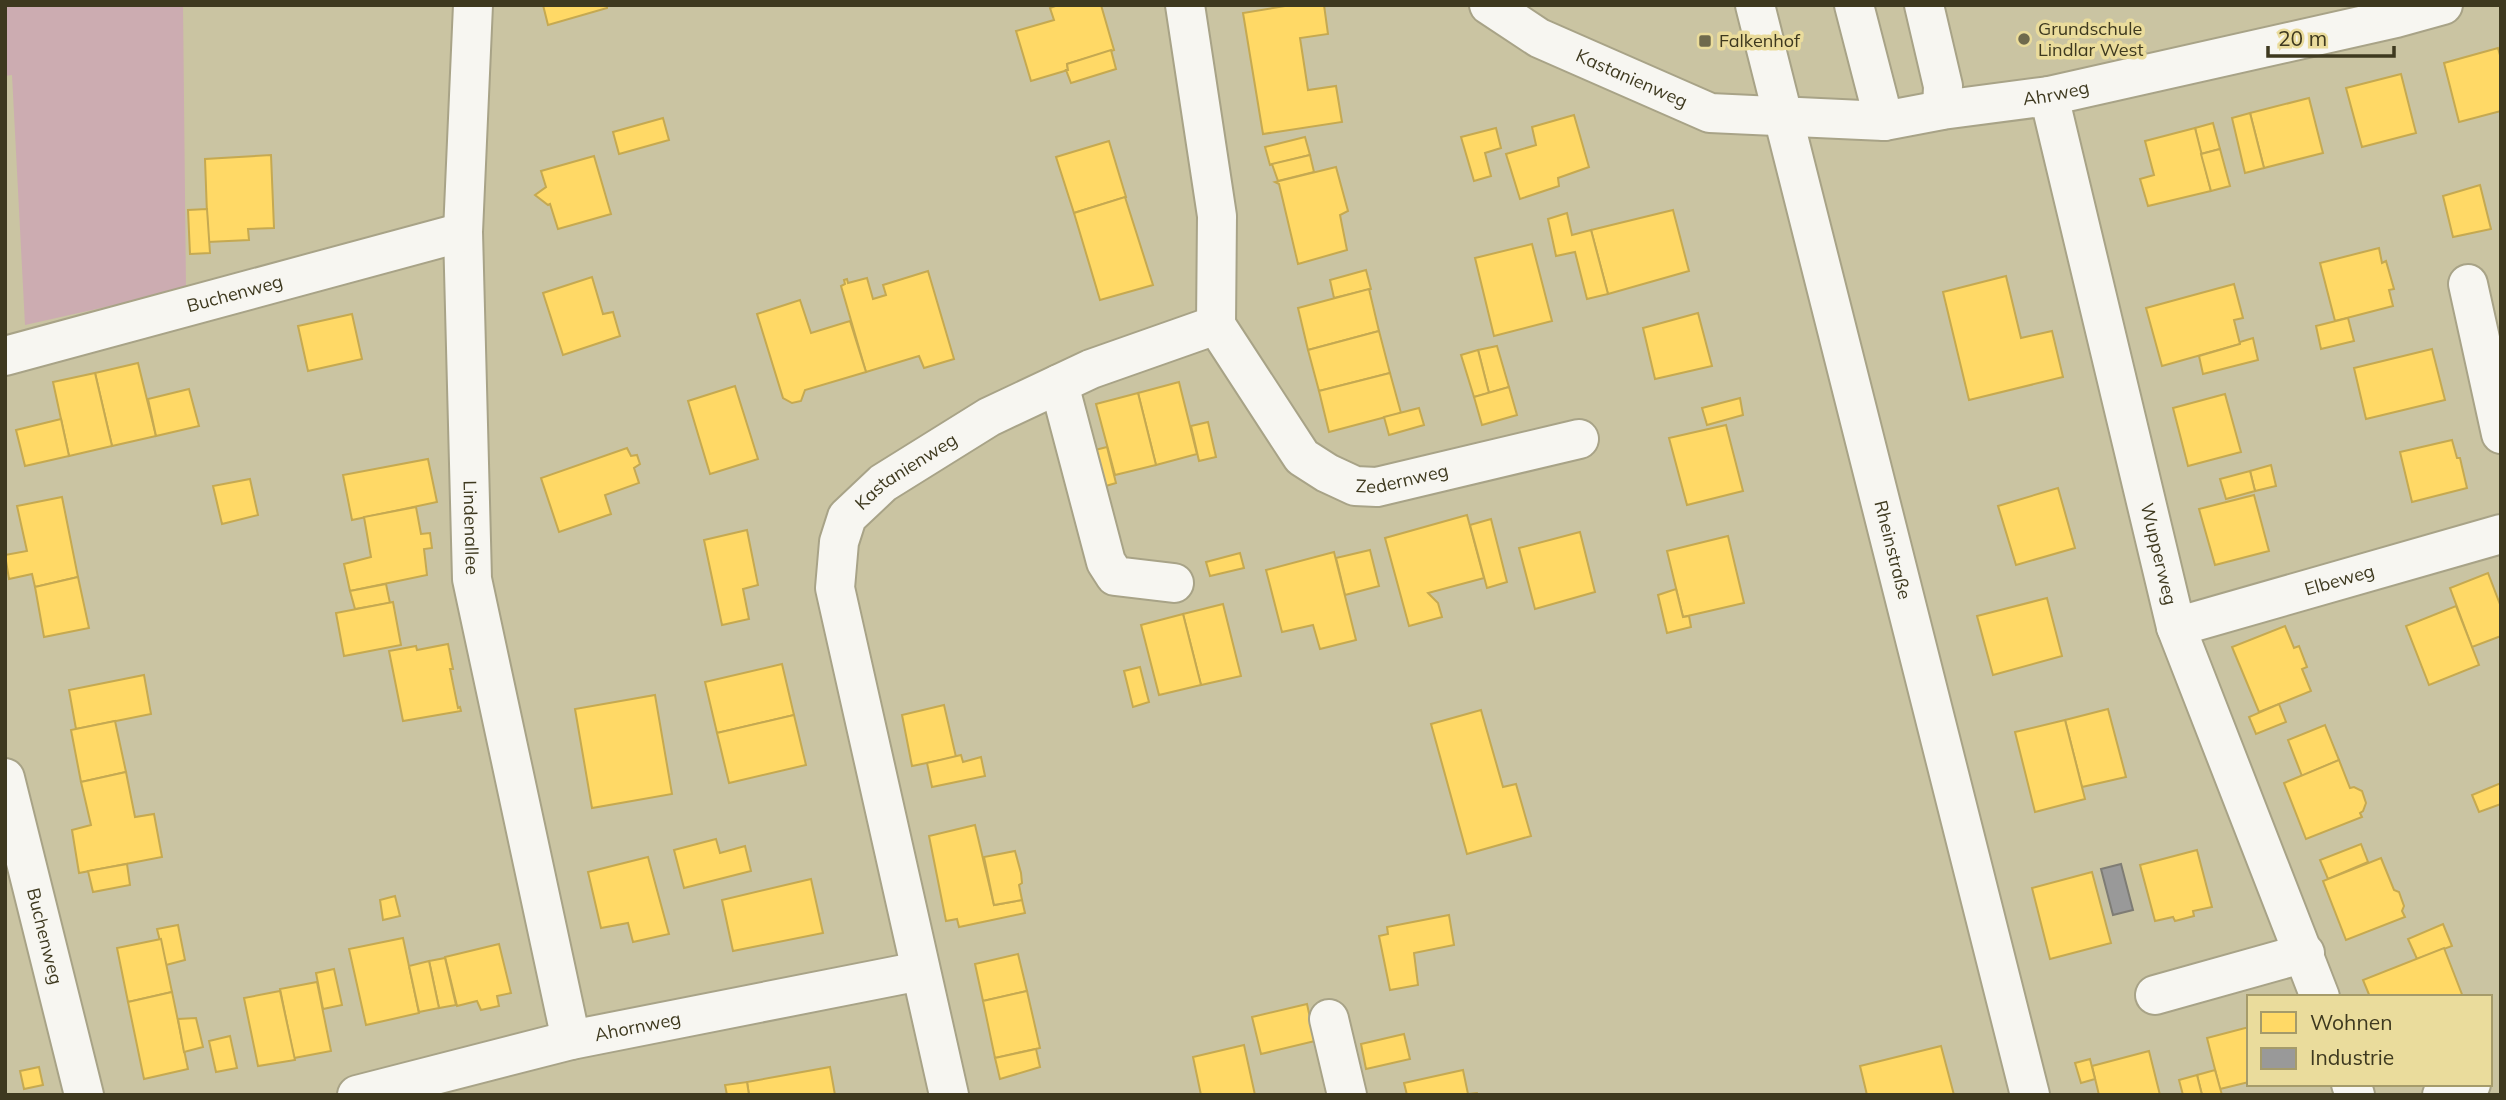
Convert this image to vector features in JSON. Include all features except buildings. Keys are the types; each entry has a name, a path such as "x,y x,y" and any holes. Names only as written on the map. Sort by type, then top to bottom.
{"street":[{"name":"Lindenallee","path":"473,5 463,232 472,579 571,1040"},
{"path":"1185,5 1217,216 1216,325"},
{"name":"Kastanienweg","path":"1489,5 1539,38 1710,113 1784,117"},
{"name":"Rheinstraße","path":"1755,5 2029,1095"},
{"path":"1854,5 1884,121"},
{"path":"1924,5 1943,86 1942,110"},
{"path":"2323,34 2352,5"},
{"name":"Ahrweg","path":"1784,117 1884,121 1942,110 2049,96 2444,5"},
{"name":"Wupperweg","path":"2049,96 2176,627 2319,995"},
{"name":"Buchenweg","path":"5,356 463,232"},
{"path":"2468,284 2501,434"},
{"name":"Kastanienweg","path":"949,1095 835,588 839,542 847,517 883,483 989,417 1091,369 1216,325"},
{"name":"Zedernweg","path":"1216,325 1301,457 1355,486 1377,487 1579,439"},
{"path":"1059,384 1106,562 1115,576 1174,583"},
{"name":"Elbeweg","path":"2176,627 2501,534"},
{"name":"Buchenweg","path":"5,778 84,1095"},
{"path":"2155,995 2305,953"},
{"name":"Ahornweg","path":"357,1095 434,1086 571,1040 920,971"},
{"path":"1329,1019 1347,1095"},
{"path":"2442,1095 2466,1086"}],"shaded area":[{"path":"5,5 183,5 186,289 25,325 12,75 5,76"}],"place":[{"name":"Grundschule Lindlar West","path":"2024,39"},
{"name":"Falkenhof","path":"1705,41"}]}
